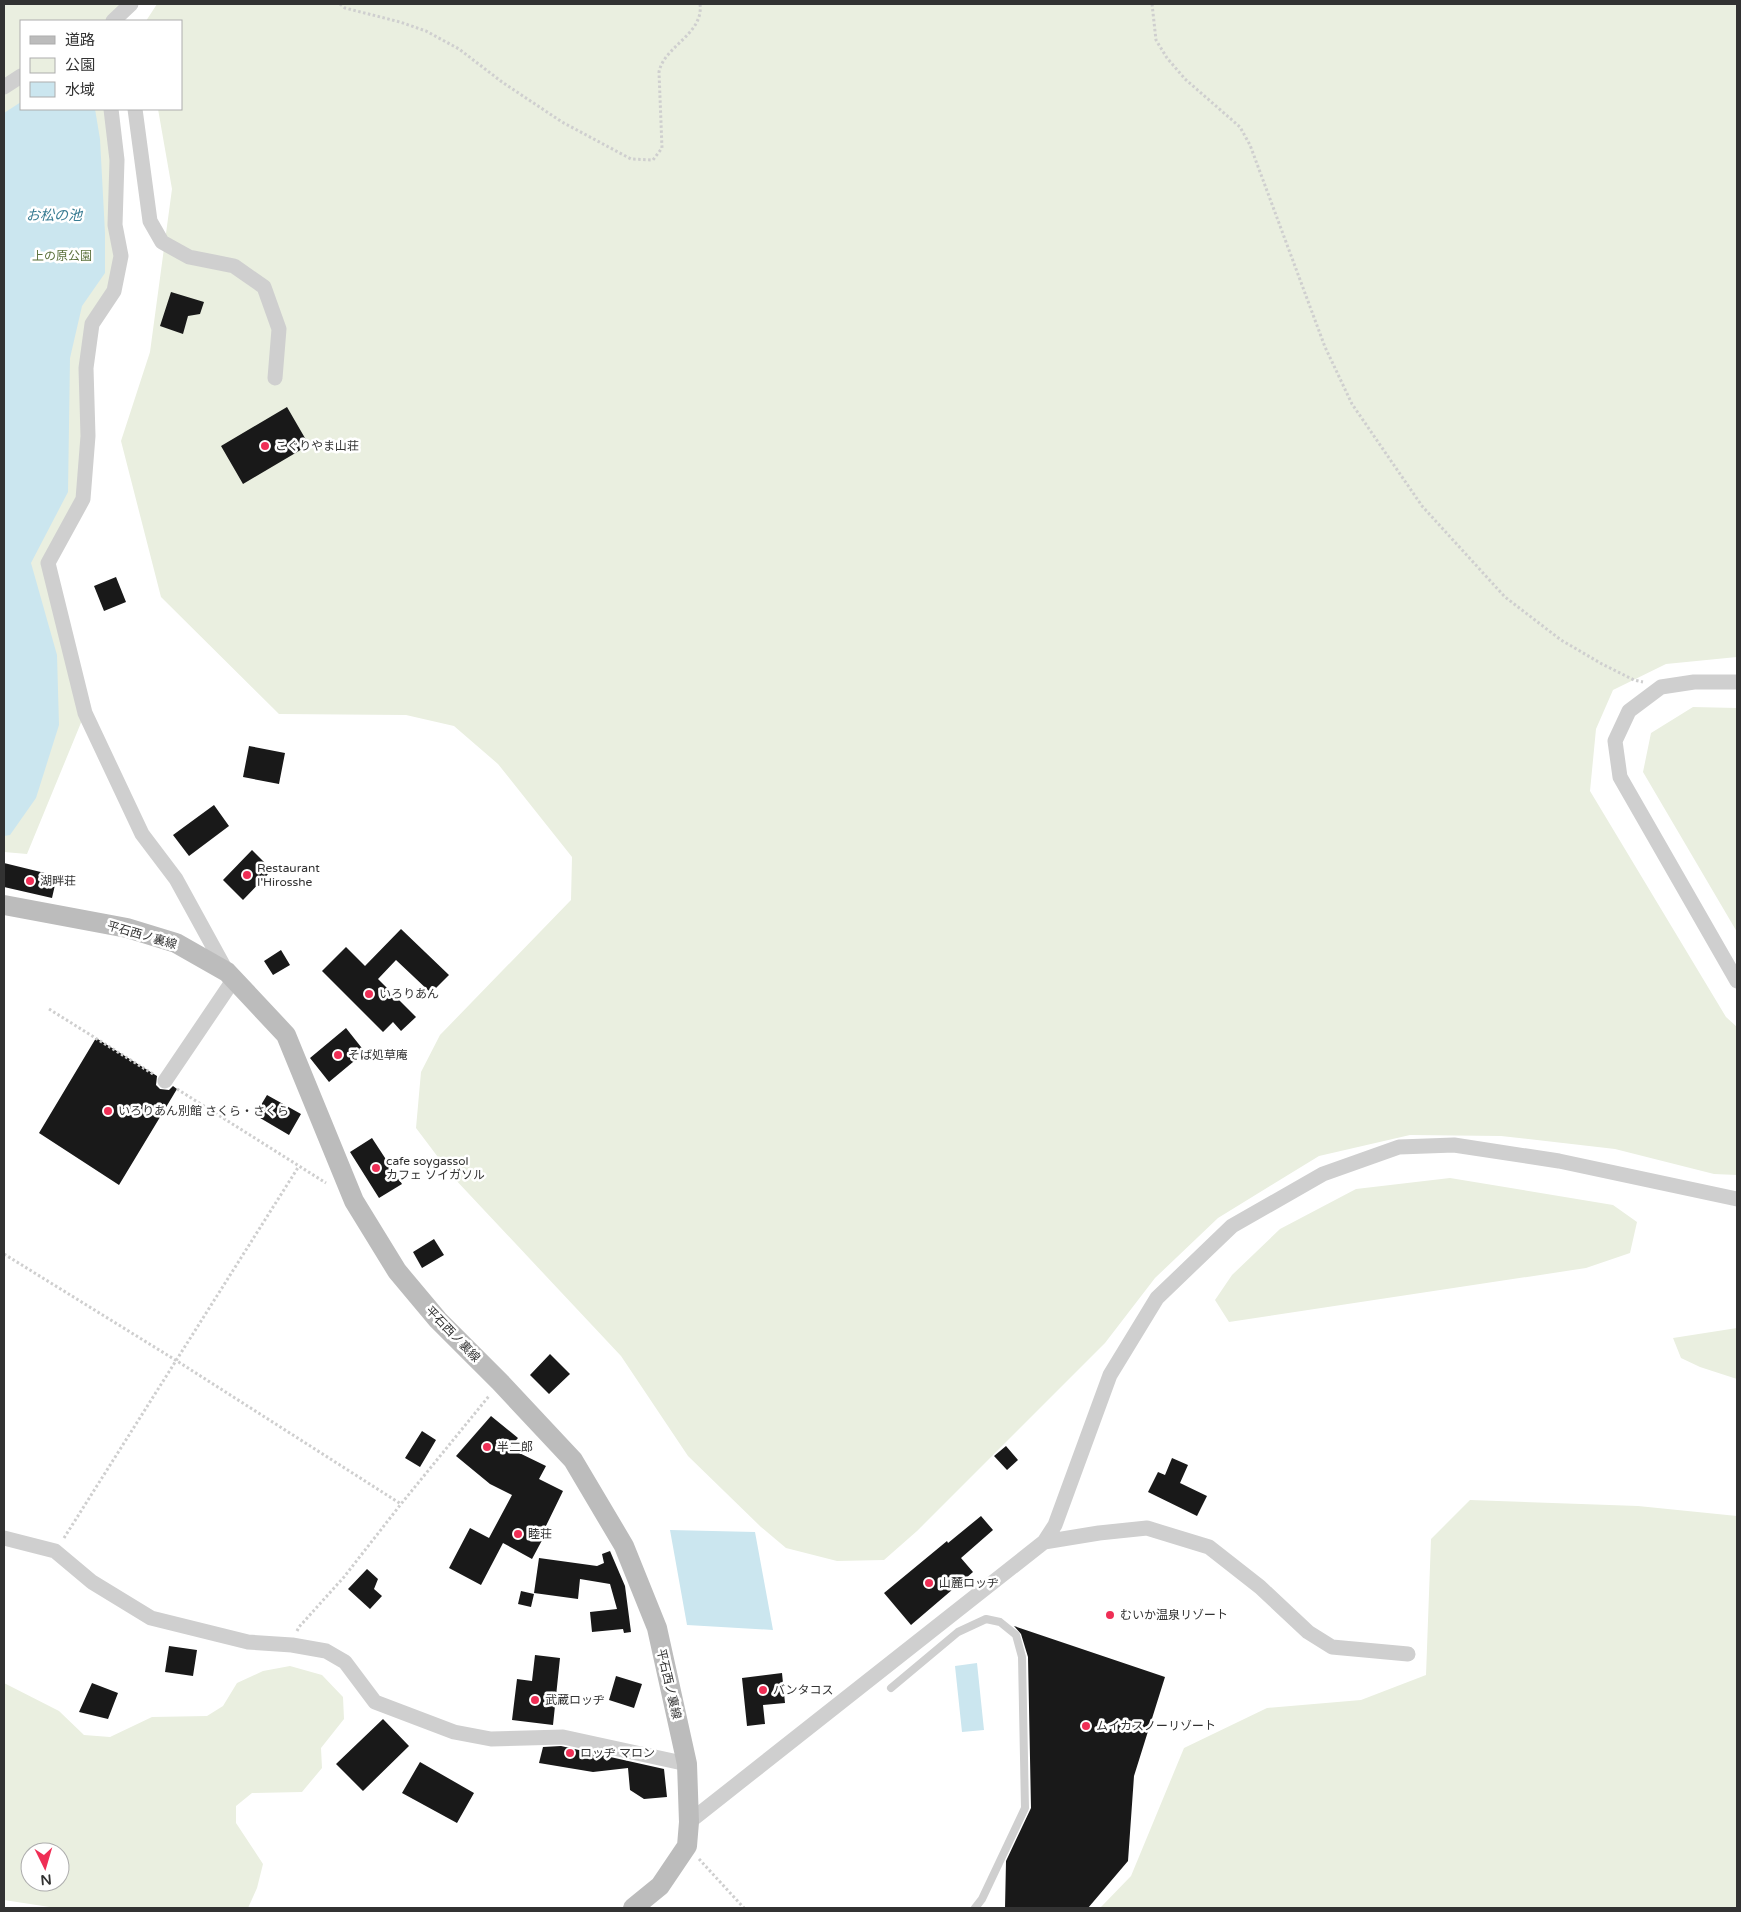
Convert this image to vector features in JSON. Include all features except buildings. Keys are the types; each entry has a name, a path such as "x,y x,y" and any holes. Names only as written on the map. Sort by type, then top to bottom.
{"main road":[{"name":"平石西ノ裏線","path":"4,906 127,928 176,943 230,976 286,1035 354,1201 397,1271 438,1320 500,1382 573,1460 624,1546 657,1628 687,1764 689,1822 687,1846 660,1886 633,1908"}],"street":[{"path":"114,20 131,4"},
{"path":"4,87 20,77"},
{"path":"111,110 117,160 115,225 121,256 114,291 92,324 86,368 88,436 83,499 48,563 85,713 142,834 176,879 230,976 165,1081"},
{"path":"135,110 150,221 162,242 189,257 234,266 264,287 279,328 275,378"},
{"path":"1737,682 1694,682 1661,686 1629,711 1614,741 1620,777 1737,981"},
{"path":"689,1822 1044,1542 1055,1525 1110,1375 1157,1298 1232,1226 1323,1174 1399,1147 1454,1145 1559,1161 1737,1199"},
{"path":"1044,1542 1099,1532 1148,1528 1210,1547 1260,1587 1308,1632 1332,1646 1408,1654"},
{"path":"4,1538 55,1551 92,1582 151,1618 248,1642 292,1644 326,1651 345,1662 375,1702 454,1732 491,1739 563,1737 687,1764"}],"lane":[{"path":"891,1688 958,1632 986,1620 1000,1622 1016,1635 1022,1657 1025,1808 982,1899 975,1908"}],"path":[{"path":"340,4 345,8 426,30 459,49 502,82 562,122 631,159 653,160 662,148 659,72 661,62 683,40 698,21 700,4"},
{"path":"1152,4 1156,40 1167,58 1185,79 1240,128 1250,145 1325,347 1352,404 1422,506 1505,597 1561,640 1634,680 1661,686"},
{"path":"49,1009 354,1201"},
{"path":"55,1551 299,1166"},
{"path":"4,1254 177,1361 401,1504"},
{"path":"292,1644 299,1627 344,1577 500,1382"},
{"path":"687,1846 744,1908"}],"green space":[{"name":"お松の池","path":"4,4 131,4 114,20 20,20 20,110 111,110 121,256 92,324 83,499 49,563 85,713 27,854 4,852"},
{"path":"157,4 1737,4 1737,657 1666,664 1613,690 1596,729 1590,791 1726,1017 1737,1027 1737,1175 1714,1174 1615,1149 1501,1136 1410,1135 1319,1156 1218,1218 1155,1278 1105,1343 917,1531 884,1560 837,1561 786,1548 761,1527 688,1456 621,1356 453,1177 416,1128 421,1072 440,1035 571,900 572,857 498,764 454,726 406,715 279,714 161,597 121,441 150,352 172,189 158,110 182,110 182,20 147,20"},
{"path":"1693,707 1737,708 1737,932 1643,772 1651,733"},
{"path":"1450,1178 1613,1205 1637,1222 1630,1253 1586,1268 1229,1322 1215,1300 1232,1275 1280,1229 1356,1189"},
{"path":"1737,1328 1737,1379 1700,1367 1681,1358 1673,1338"},
{"path":"1470,1500 1638,1506 1737,1516 1737,1908 1100,1908 1131,1876 1184,1748 1267,1708 1361,1700 1426,1675 1431,1539"},
{"path":"290,1666 322,1675 343,1697 344,1719 321,1748 322,1768 302,1792 252,1793 236,1806 236,1823 263,1864 257,1888 248,1908 56,1908 4,1900 4,1683 59,1711 84,1735 110,1737 152,1717 207,1716 223,1706 237,1683 263,1671"}],"water":[{"name":"お松の池","path":"20,103 20,110 95,110 100,139 105,273 82,306 70,358 68,492 31,563 57,655 59,725 36,798 10,835 4,836 4,113"},
{"path":"670,1530 755,1532 773,1630 687,1625"},
{"path":"977,1663 984,1730 962,1732 955,1666"}],"place":[{"name":"こぐりやま山荘","path":"265,446"},
{"name":"Restaurant I'Hirosshe","path":"247,875"},
{"name":"湖畔荘","path":"30,881"},
{"name":"いろりあん","path":"369,994"},
{"name":"そば処草庵","path":"338,1055"},
{"name":"いろりあん別館 さくら・さくら","path":"108,1111"},
{"name":"cafe soygassol カフェ ソイガソル","path":"376,1168"},
{"name":"半二郎","path":"487,1447"},
{"name":"睦荘","path":"518,1534"},
{"name":"山麓ロッヂ","path":"929,1583"},
{"name":"むいか温泉リゾート","path":"1110,1615"},
{"name":"バンタコス","path":"763,1690"},
{"name":"武蔵ロッヂ","path":"535,1700"},
{"name":"ムイカスノーリゾート","path":"1086,1726"},
{"name":"ロッヂ マロン","path":"570,1753"}],"park label":[{"name":"上の原公園","path":"62,256"}]}
